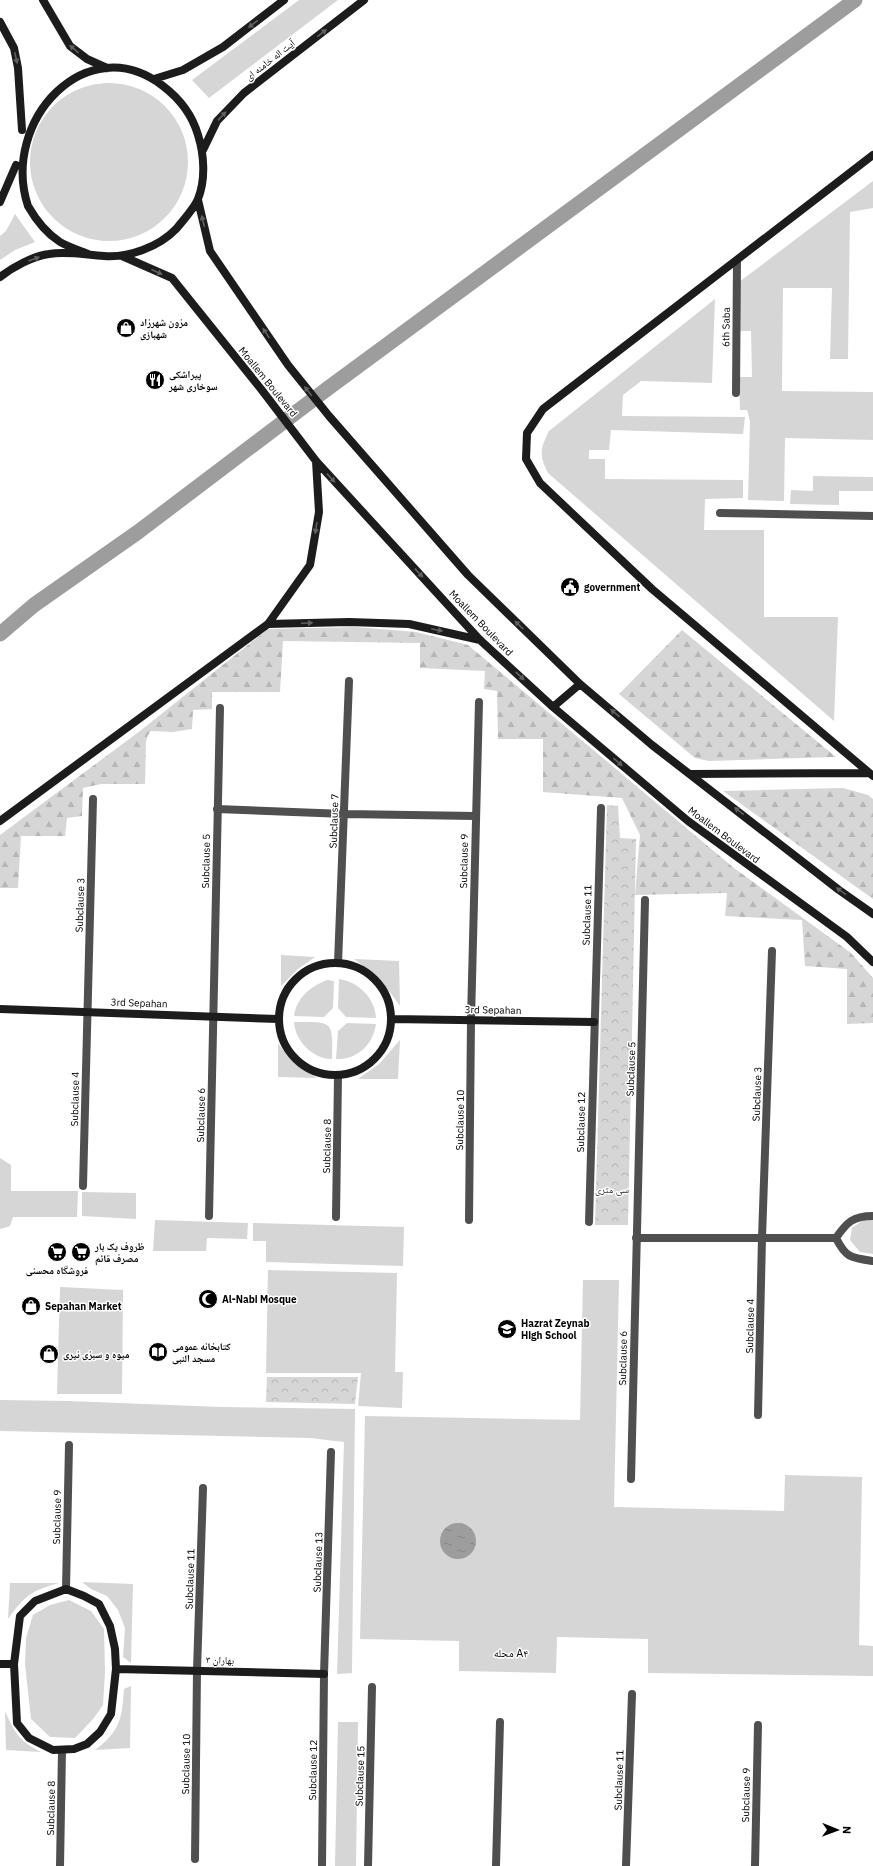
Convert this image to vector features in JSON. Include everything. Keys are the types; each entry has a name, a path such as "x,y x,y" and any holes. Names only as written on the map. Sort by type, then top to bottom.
{"main road":[{"path":"43,0 70,46 87,59 108,68"},
{"path":"154,79 183,70 223,47 284,0"},
{"name":"آیت اله خامنه ای","path":"203,150 217,121 244,93 364,0"},
{"path":"0,22 14,48 18,68 22,130"},
{"path":"88,254 60,242 37,222 22,195 16,164 17,147 22,130 35,105 55,86 80,73 108,68 132,70 154,79 178,97 195,121 203,150 202,178 198,200 210,251 288,365 329,416 468,575 580,684 652,745 839,890 873,914"},
{"path":"871,774 652,590 540,483 526,459 527,433 543,409 873,155"},
{"path":"0,202 16,164"},
{"path":"0,277 14,266 48,254 122,256 151,247 175,230 198,200"},
{"name":"Moallem Boulevard","path":"122,256 172,278 298,436 316,461 480,640 553,707 688,821 847,937 873,962"},
{"path":"0,821 268,624 310,565 319,512 316,461"},
{"path":"268,624 349,622 410,624 480,640"},
{"path":"553,707 580,684"},
{"path":"691,774 871,774"},
{"path":"338,963 355,966 369,975 381,987 386,997 391,1019 388,1036 384,1046 369,1064 354,1072 338,1076 320,1074 303,1066 290,1053 281,1037 278,1019 281,1001 290,985 304,972 320,965 338,963"},
{"name":"3rd Sepahan","path":"0,1009 212,1015 278,1019"},
{"name":"3rd Sepahan","path":"391,1019 594,1022"},
{"path":"66,1590 84,1596 99,1604 110,1626 115,1649 116,1669 111,1714 100,1732 87,1744 74,1749 53,1750 29,1738 17,1723 14,1664 20,1616 35,1601 66,1590"},
{"path":"0,1664 14,1664"},
{"name":"بهاران ۳","path":"116,1669 324,1674"}],"street":[{"name":"6th Saba","path":"736,393 737,261"},
{"path":"720,513 873,516"},
{"name":"Subclause 7","path":"338,963 349,681"},
{"name":"Subclause 9","path":"470,1020 479,702"},
{"name":"Subclause 5","path":"212,1015 220,708"},
{"name":"Subclause 3","path":"86,1012 93,799"},
{"name":"Subclause 11","path":"594,1022 601,808"},
{"path":"217,809 345,814 475,816"},
{"name":"Subclause 5","path":"636,1238 645,900"},
{"name":"Subclause 3","path":"762,1238 772,951"},
{"name":"Subclause 4","path":"83,1186 86,1012"},
{"name":"Subclause 6","path":"209,1216 212,1015"},
{"name":"Subclause 10","path":"468,1220 470,1020"},
{"name":"Subclause 12","path":"589,1222 594,1022"},
{"name":"Subclause 8","path":"336,1217 338,1076"},
{"path":"836,1238 845,1224 862,1216 873,1216"},
{"path":"636,1238 836,1238"},
{"name":"Subclause 6","path":"631,1479 636,1238"},
{"name":"Subclause 4","path":"758,1415 762,1238"},
{"path":"836,1238 843,1252 857,1259 873,1261"},
{"name":"Subclause 9","path":"66,1590 69,1445"},
{"name":"Subclause 13","path":"324,1674 332,1452"},
{"name":"Subclause 11","path":"197,1670 203,1488"},
{"name":"Subclause 10","path":"195,1859 197,1670"},
{"name":"Subclause 12","path":"322,1866 324,1674"},
{"name":"Subclause 15","path":"368,1866 372,1687"},
{"name":"Subclause 11","path":"626,1866 632,1694"},
{"path":"496,1866 500,1722"},
{"name":"Subclause 9","path":"755,1866 758,1725"},
{"name":"Subclause 8","path":"60,1866 62,1750"}],"green space":[{"path":"299,0 338,0 209,98 192,80"},
{"path":"109,83 139,89 165,106 182,132 188,162 182,192 165,218 139,235 109,241 79,235 53,218 36,192 30,162 36,132 53,106 79,89"},
{"path":"873,181 873,208 850,212 848,359 830,359 832,288 783,288 782,391 873,392 873,440 785,438 784,501 748,500 750,421 747,410 740,410 739,377 752,377 751,331 740,331 739,282"},
{"path":"15,214 35,242 15,250 0,260 0,236 6,231"},
{"path":"715,299 712,383 641,381 623,395 622,416 745,417 743,434 611,430 609,450 589,450 589,459 605,459 605,479 743,480 743,498 705,499 704,530 764,530 764,617 838,617 834,721 548,473 543,461 542,447 549,431"},
{"path":"813,476 873,477 873,491 839,491 839,505 790,504 791,490 813,491"},
{"path":"357,627 416,632 468,645 734,868 851,953 873,978 873,1023 847,1024 847,969 805,966 802,920 725,916 727,893 635,895 640,835 622,798 543,792 543,739 498,739 497,691 484,689 485,671 420,668 420,643 283,641 280,692 212,692 212,709 193,710 192,729 173,732 151,731 146,741 145,784 101,784 83,788 82,816 67,818 65,836 21,836 18,888 0,888 0,835 140,731 268,629"},
{"path":"682,630 836,757 709,761 695,758 619,694"},
{"path":"843,788 868,795 873,799 873,899 723,791"},
{"name":"سی متری","path":"607,805 618,806 620,838 636,839 628,1225 595,1225"},
{"path":"281,955 315,957 298,969 281,986"},
{"path":"354,959 399,961 400,1006 380,981"},
{"path":"339,979 359,987 365,992 373,1004 376,1018 346,1017 338,1008"},
{"path":"327,980 334,981 333,1008 324,1017 294,1016 301,998 310,989"},
{"path":"294,1022 317,1022 328,1026 331,1030 332,1037 332,1059 318,1056 306,1048 298,1036"},
{"path":"347,1023 376,1024 368,1045 363,1050 351,1057 336,1059 338,1031"},
{"path":"400,1040 398,1079 358,1079 379,1064"},
{"path":"278,1043 295,1063 317,1078 278,1077"},
{"path":"0,1158 11,1165 11,1191 78,1191 77,1217 13,1217 10,1226 0,1229"},
{"path":"82,1192 136,1193 136,1219 82,1216"},
{"path":"155,1220 248,1223 247,1239 207,1238 206,1251 153,1251"},
{"path":"863,1220 873,1220 873,1254 860,1252 850,1240 852,1228"},
{"path":"253,1223 404,1227 403,1266 266,1262 266,1241 253,1241"},
{"path":"268,1270 397,1273 395,1372 403,1372 402,1408 358,1406 361,1373 266,1373"},
{"path":"583,1280 619,1280 614,1507 784,1511 785,1475 862,1477 859,1645 873,1646 873,1676 648,1673 648,1639 557,1637 556,1673 459,1671 459,1641 360,1639 365,1416 580,1420"},
{"path":"60,1287 123,1290 122,1394 57,1394"},
{"path":"267,1377 358,1377 355,1404 266,1402"},
{"path":"0,1400 221,1407 355,1409 352,1673 337,1674 344,1442 310,1438 0,1431"},
{"path":"82,1582 133,1584 131,1663 123,1657 125,1628 118,1610 107,1596 91,1589"},
{"path":"10,1583 59,1583 29,1595 19,1604 8,1619"},
{"path":"69,1600 91,1611 104,1629 105,1672 103,1705 94,1718 75,1738 50,1737 31,1719 25,1664 26,1638 33,1615 50,1605"},
{"path":"131,1686 130,1748 95,1750 110,1737 115,1730 121,1716 124,1689"},
{"path":"5,1711 18,1736 41,1752 6,1750"},
{"path":"338,1722 358,1722 356,1866 335,1866"}],"water":[{"path":"458,1523 471,1528 476,1541 471,1554 458,1559 445,1554 440,1541 445,1528"}],"waterway":[{"path":"0,634 34,605 138,532 327,389 855,0"}],"place":[{"name":"مزون شهرزاد شهبازی","path":"126,328"},
{"name":"پیراشکی سوخاری شهر","path":"155,380"},
{"name":"government","path":"570,587"},
{"name":"فروشگاه محسنی","path":"57,1252"},
{"name":"ظروف یک بار مصرف قائم","path":"81,1252"},
{"name":"Al-Nabi Mosque","path":"208,1299"},
{"name":"Sepahan Market","path":"31,1306"},
{"name":"Hazrat Zeynab High School","path":"507,1329"},
{"name":"کتابخانه عمومی مسجد النبی","path":"158,1352"},
{"name":"میوه و سبزی نیری","path":"49,1354"}],"district":[{"name":"محله A۴","path":"511,1653"}]}
